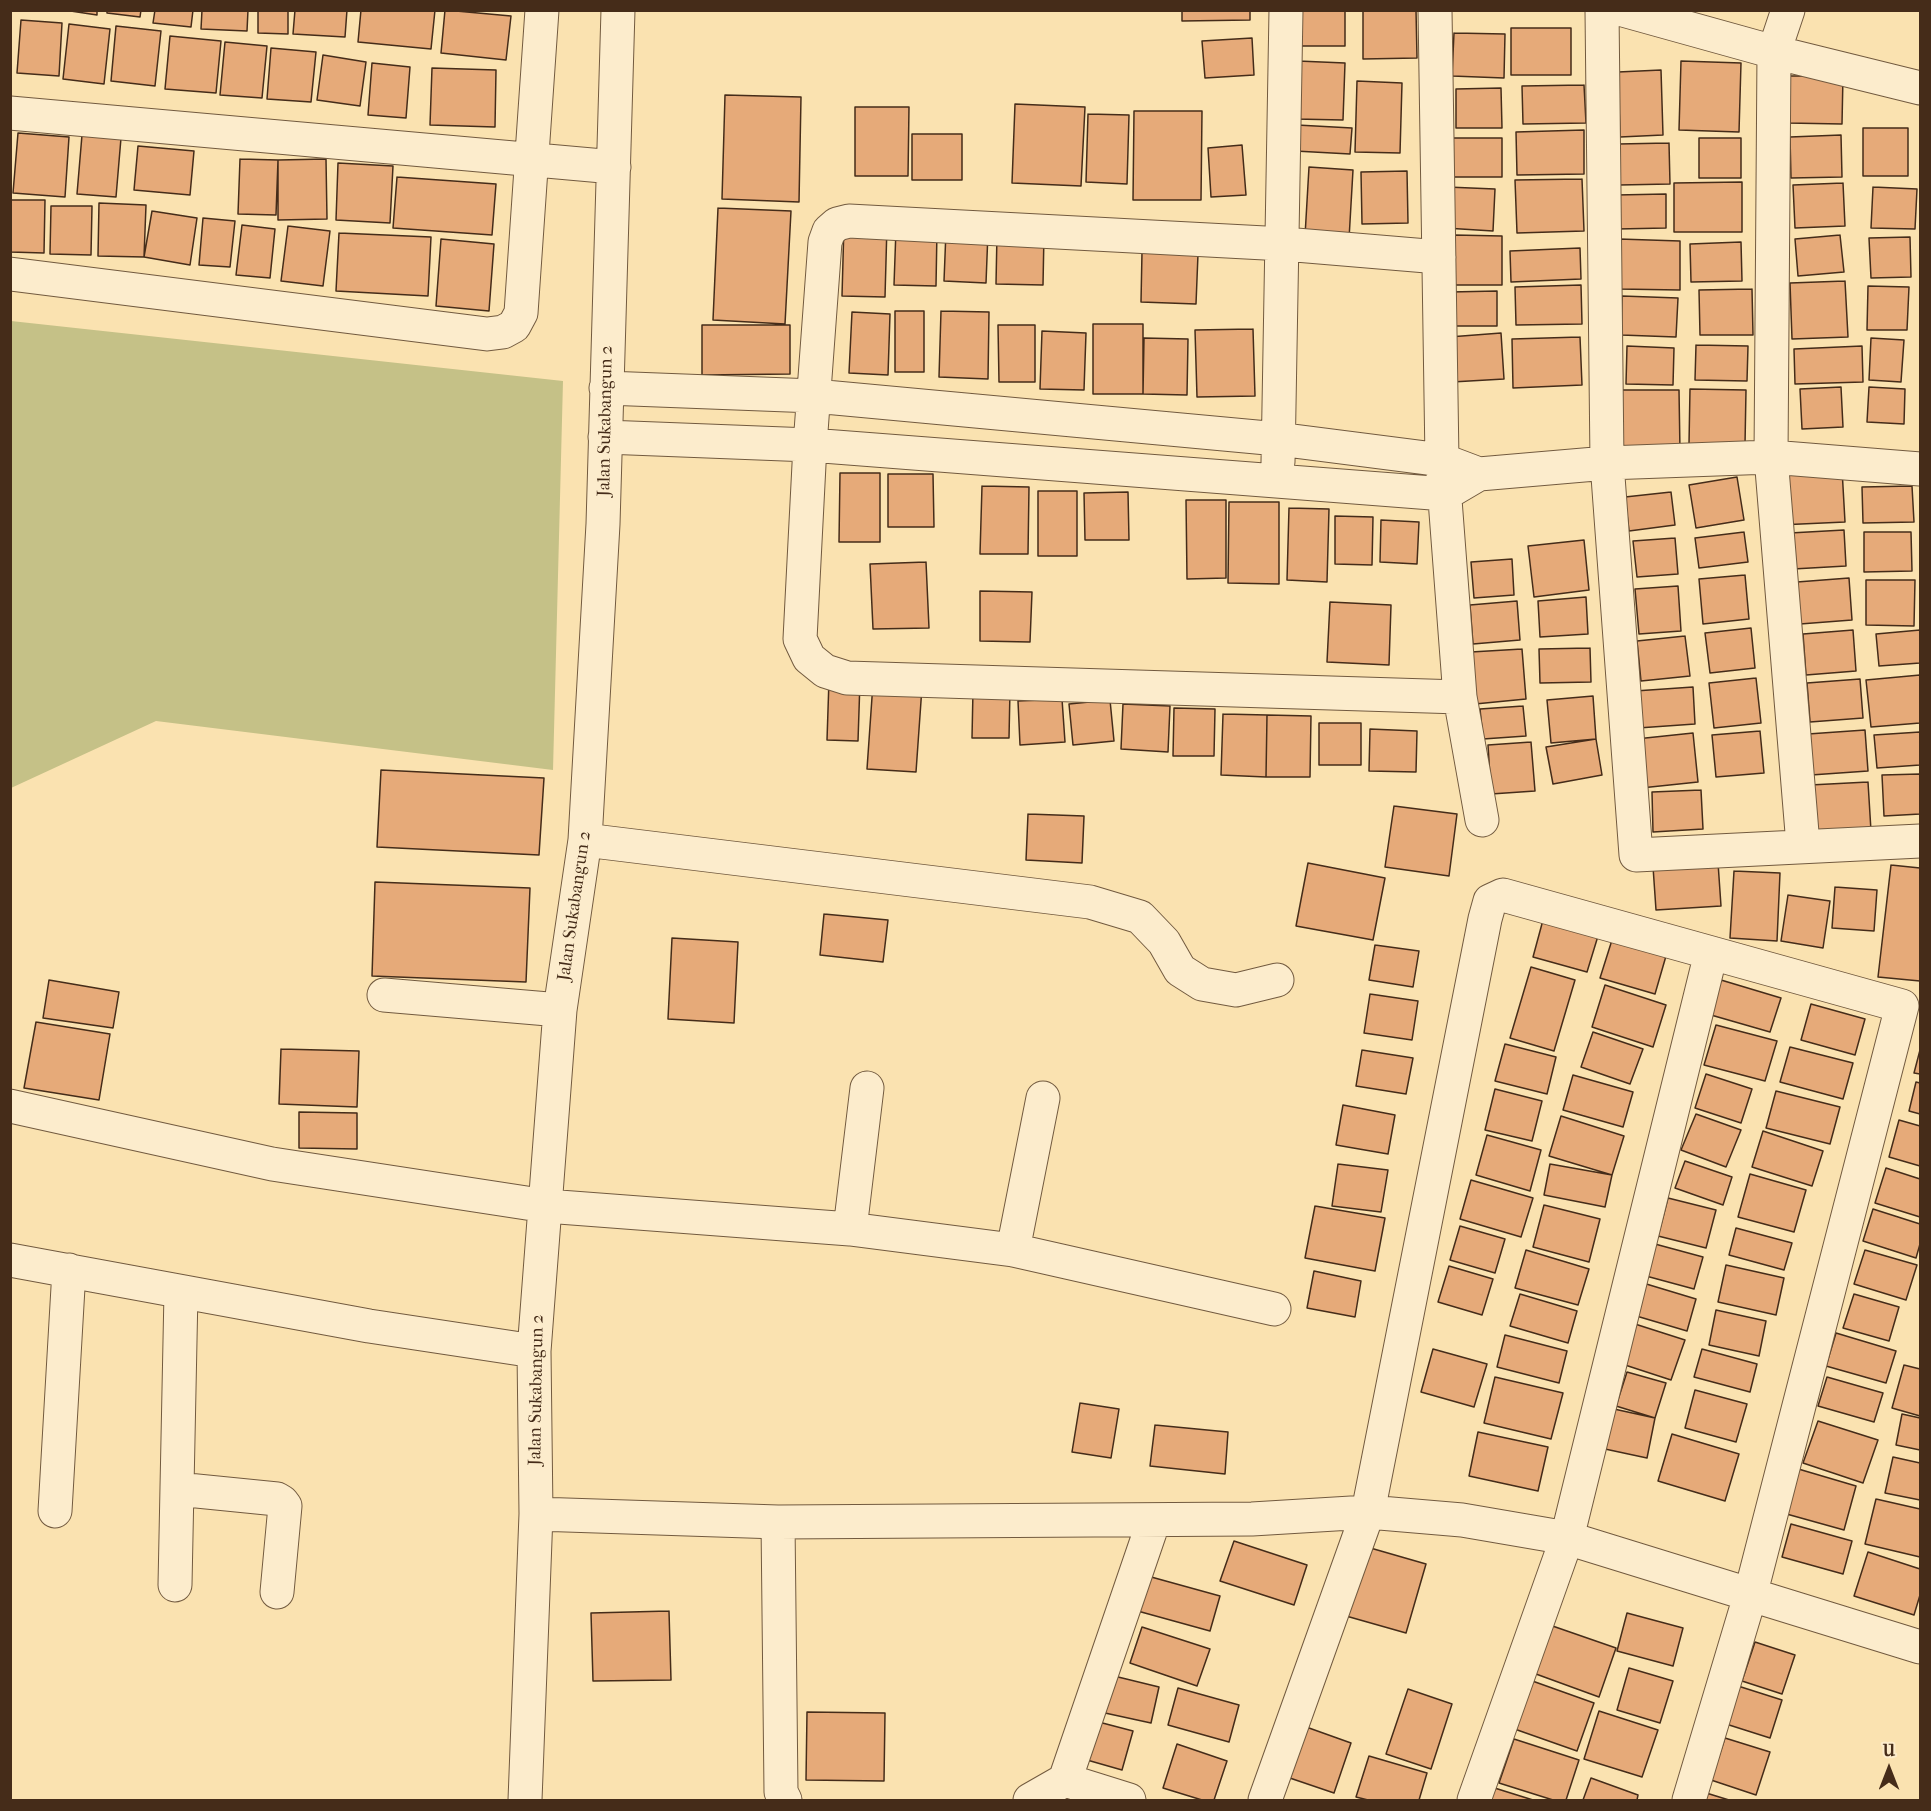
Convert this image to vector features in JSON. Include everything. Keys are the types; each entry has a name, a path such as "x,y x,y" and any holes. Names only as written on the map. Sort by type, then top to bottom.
{"street":[{"path":"10,274 488,334 503,332 514,326 521,313 534,161 542,10"},
{"name":"Jalan Sukabangun 2","path":"525,1800 536,1514 534,1351 560,1010 585,840 603,524 618,10"},
{"path":"1279,480 1286,10"},
{"path":"1435,10 1442,460 1460,698 1482,820"},
{"path":"1602,10 1607,463 1636,855 1920,841"},
{"path":"1623,10 1774,52 1920,88"},
{"path":"1788,10 1774,52 1771,457 1803,845"},
{"path":"10,113 614,167"},
{"path":"1439,257 1284,244 849,221 837,224 829,231 825,242 810,446 800,639 809,658 825,671 847,678 1460,698"},
{"path":"606,388 814,396 1278,439 1442,460 1479,474"},
{"path":"604,437 810,446 1445,494 1479,474 1607,463 1771,457 1920,469"},
{"path":"585,840 1090,902 1140,917 1164,942 1180,970 1202,984 1236,990 1277,980"},
{"path":"1265,1800 1368,1512 1490,901 1503,895 1902,1006 1750,1596 1689,1800"},
{"path":"1474,1800 1567,1538 1711,952"},
{"path":"384,995 560,1010"},
{"path":"850,1229 867,1088"},
{"path":"1013,1250 1043,1098"},
{"path":"10,1106 272,1164 546,1206 850,1229 1013,1250 1274,1309"},
{"path":"10,1260 369,1326 534,1351"},
{"path":"55,1511 69,1270"},
{"path":"175,1585 181,1292"},
{"path":"177,1489 277,1499 282,1502 285,1506 277,1592"},
{"path":"536,1514 778,1522 1252,1519 1368,1512 1462,1520 1567,1538 1920,1647"},
{"path":"1030,1800 1065,1780 1154,1520"},
{"path":"778,1522 781,1792 785,1800"},
{"path":"1065,1780 1129,1800"}],"shaded area":[{"path":"11,321 563,381 553,770 156,721 11,788"}],"building":[{"path":"64,10 97,10 97,15"},
{"path":"107,10 141,10 140,17 107,13"},
{"path":"155,10 193,10 191,27 153,23"},
{"path":"202,10 248,10 247,31 201,29"},
{"path":"258,10 288,10 288,34 258,33"},
{"path":"295,10 347,10 345,37 293,34"},
{"path":"361,10 435,10 431,49 358,42"},
{"path":"445,10 511,16 506,60 441,53"},
{"path":"1182,10 1250,10 1250,20 1182,21"},
{"path":"1295,10 1345,10 1345,46 1295,46"},
{"path":"1363,10 1416,10 1417,58 1363,59"},
{"path":"21,20 62,23 59,76 17,73"},
{"path":"69,24 110,29 104,84 63,79"},
{"path":"116,26 161,31 155,86 111,81"},
{"path":"1511,28 1571,28 1571,75 1511,75"},
{"path":"1454,33 1505,34 1504,78 1452,76"},
{"path":"170,36 221,41 216,93 165,89"},
{"path":"1252,38 1254,75 1205,78 1202,41"},
{"path":"225,42 267,46 262,98 220,95"},
{"path":"271,48 316,52 311,102 267,99"},
{"path":"323,55 366,62 360,106 317,100"},
{"path":"1298,61 1345,63 1343,120 1295,119"},
{"path":"1681,61 1741,63 1739,132 1679,130"},
{"path":"372,63 410,67 406,118 368,115"},
{"path":"432,68 496,70 495,127 430,125"},
{"path":"1661,70 1663,135 1620,137 1618,72"},
{"path":"1788,76 1843,76 1842,124 1787,123"},
{"path":"1357,81 1402,83 1400,153 1355,152"},
{"path":"1584,85 1586,123 1523,124 1522,86"},
{"path":"1501,88 1502,128 1456,128 1456,89"},
{"path":"725,95 801,97 799,202 722,199"},
{"path":"1015,104 1085,107 1081,186 1012,183"},
{"path":"855,107 909,107 908,176 855,176"},
{"path":"1134,111 1202,111 1201,200 1133,200"},
{"path":"1088,114 1129,115 1127,184 1086,182"},
{"path":"1297,125 1352,128 1350,154 1295,151"},
{"path":"1863,128 1908,128 1908,176 1863,176"},
{"path":"1584,130 1584,174 1517,175 1516,132"},
{"path":"18,133 69,137 65,197 13,193"},
{"path":"912,134 962,134 962,180 912,180"},
{"path":"82,135 121,138 116,197 77,194"},
{"path":"1841,135 1842,177 1791,178 1790,137"},
{"path":"1452,138 1502,138 1502,177 1453,177"},
{"path":"1699,138 1741,138 1741,178 1699,178"},
{"path":"1669,143 1670,184 1619,185 1618,144"},
{"path":"1242,145 1246,195 1211,197 1208,148"},
{"path":"138,146 194,151 190,195 134,190"},
{"path":"240,159 278,160 276,215 238,214"},
{"path":"326,159 327,219 278,220 278,160"},
{"path":"338,163 393,166 390,223 336,220"},
{"path":"1309,167 1353,170 1349,239 1305,236"},
{"path":"1407,171 1408,223 1362,224 1361,172"},
{"path":"397,177 496,184 492,235 393,228"},
{"path":"1582,179 1584,231 1517,233 1515,180"},
{"path":"1742,182 1742,232 1674,232 1674,183"},
{"path":"1843,183 1845,226 1795,228 1793,185"},
{"path":"1447,187 1495,189 1493,231 1445,228"},
{"path":"1873,187 1917,189 1915,229 1871,228"},
{"path":"1666,194 1666,228 1617,229 1616,195"},
{"path":"10,200 45,200 44,253 10,252"},
{"path":"99,203 146,205 144,257 98,256"},
{"path":"51,206 92,206 91,255 50,254"},
{"path":"718,208 791,211 785,324 713,320"},
{"path":"152,211 197,218 190,265 144,257"},
{"path":"203,218 235,221 230,267 199,265"},
{"path":"844,224 887,225 885,297 842,296"},
{"path":"242,225 275,229 270,278 236,275"},
{"path":"288,226 330,231 323,286 281,281"},
{"path":"896,229 937,230 936,286 894,285"},
{"path":"946,231 988,232 986,283 944,281"},
{"path":"339,233 431,237 428,296 336,291"},
{"path":"997,234 1044,234 1043,285 996,284"},
{"path":"1454,235 1502,236 1502,285 1454,285"},
{"path":"1840,235 1844,272 1798,276 1795,239"},
{"path":"1910,237 1911,277 1871,278 1869,238"},
{"path":"441,239 494,244 489,311 436,306"},
{"path":"1619,239 1680,241 1680,290 1618,289"},
{"path":"1741,242 1742,281 1691,282 1690,244"},
{"path":"1580,248 1581,279 1511,282 1510,251"},
{"path":"1142,252 1198,254 1196,304 1141,302"},
{"path":"1845,281 1848,337 1792,339 1790,283"},
{"path":"1581,285 1582,324 1516,325 1515,287"},
{"path":"1868,286 1909,287 1907,330 1867,330"},
{"path":"1752,289 1753,335 1700,335 1699,290"},
{"path":"1497,291 1497,326 1450,326 1450,292"},
{"path":"1622,296 1678,298 1676,337 1621,335"},
{"path":"895,311 924,311 924,372 895,372"},
{"path":"941,311 989,312 988,379 939,377"},
{"path":"852,312 890,314 888,375 849,373"},
{"path":"1093,324 1143,324 1143,394 1093,394"},
{"path":"702,325 790,325 790,374 702,375"},
{"path":"998,325 1035,325 1035,382 999,382"},
{"path":"1253,329 1255,396 1197,397 1195,330"},
{"path":"1042,331 1086,333 1084,390 1040,389"},
{"path":"1501,333 1504,379 1452,382 1449,337"},
{"path":"1580,337 1582,385 1513,388 1512,339"},
{"path":"1144,338 1188,339 1187,395 1143,394"},
{"path":"1871,338 1904,340 1901,382 1869,380"},
{"path":"1696,345 1748,346 1747,381 1695,380"},
{"path":"1627,346 1674,348 1673,385 1626,384"},
{"path":"1862,346 1863,382 1795,384 1794,349"},
{"path":"1841,387 1843,427 1802,429 1800,389"},
{"path":"1869,387 1905,389 1904,424 1867,422"},
{"path":"1690,389 1746,390 1745,445 1689,444"},
{"path":"1621,390 1679,390 1680,452 1622,452"},
{"path":"1842,469 1845,522 1779,525 1777,472"},
{"path":"840,473 880,473 880,542 839,542"},
{"path":"888,474 933,474 934,527 888,527"},
{"path":"1737,477 1744,520 1696,528 1689,485"},
{"path":"982,486 1029,487 1028,554 980,554"},
{"path":"1912,486 1914,522 1863,523 1862,487"},
{"path":"1038,491 1077,491 1077,556 1038,556"},
{"path":"1128,492 1129,540 1085,540 1084,493"},
{"path":"1671,492 1675,525 1629,531 1625,497"},
{"path":"1186,500 1226,500 1226,578 1187,579"},
{"path":"1229,502 1279,502 1279,584 1228,583"},
{"path":"1289,508 1329,509 1327,582 1287,580"},
{"path":"1335,516 1373,517 1372,565 1335,564"},
{"path":"1381,520 1419,522 1417,564 1380,562"},
{"path":"1844,530 1846,566 1793,569 1790,533"},
{"path":"1744,532 1748,562 1699,568 1695,538"},
{"path":"1864,532 1911,532 1912,571 1864,572"},
{"path":"1675,538 1678,574 1637,577 1633,541"},
{"path":"1584,540 1589,590 1534,597 1528,546"},
{"path":"1512,559 1514,595 1474,598 1471,562"},
{"path":"926,562 929,628 873,629 870,564"},
{"path":"1745,575 1749,619 1703,624 1699,579"},
{"path":"1849,578 1852,620 1800,624 1797,582"},
{"path":"1866,580 1915,580 1914,626 1866,625"},
{"path":"1678,586 1681,631 1639,634 1635,589"},
{"path":"980,591 1032,592 1030,642 980,641"},
{"path":"1586,597 1588,634 1540,637 1538,601"},
{"path":"1517,601 1520,640 1473,644 1470,605"},
{"path":"1330,602 1391,605 1389,665 1327,662"},
{"path":"1751,628 1755,668 1710,673 1705,633"},
{"path":"1853,630 1856,671 1806,675 1803,634"},
{"path":"1920,630 1920,663 1879,666 1876,634"},
{"path":"1685,636 1690,676 1641,681 1637,641"},
{"path":"1590,648 1591,682 1540,683 1539,649"},
{"path":"1522,649 1526,699 1475,704 1471,652"},
{"path":"1920,675 1920,723 1871,727 1866,680"},
{"path":"1756,678 1761,723 1714,728 1709,683"},
{"path":"1860,679 1863,718 1810,722 1807,683"},
{"path":"829,680 860,681 858,741 827,740"},
{"path":"873,683 922,687 916,772 867,769"},
{"path":"1693,687 1695,724 1638,728 1635,691"},
{"path":"973,690 1010,690 1009,738 972,738"},
{"path":"1593,696 1596,739 1551,743 1547,700"},
{"path":"1062,699 1065,742 1020,745 1018,701"},
{"path":"1110,700 1114,741 1073,745 1069,704"},
{"path":"1123,704 1170,706 1168,752 1121,749"},
{"path":"1523,706 1526,736 1483,739 1480,709"},
{"path":"1174,708 1215,709 1214,756 1173,756"},
{"path":"1223,714 1267,715 1266,777 1221,775"},
{"path":"1267,715 1311,716 1310,777 1266,777"},
{"path":"1319,723 1361,723 1361,765 1319,765"},
{"path":"1370,729 1417,731 1416,772 1369,771"},
{"path":"1865,730 1868,771 1811,775 1808,734"},
{"path":"1760,731 1764,773 1716,777 1712,735"},
{"path":"1920,732 1920,765 1877,768 1874,735"},
{"path":"1693,733 1698,782 1641,788 1636,739"},
{"path":"1596,739 1602,775 1553,784 1546,747"},
{"path":"1531,742 1535,791 1491,794 1488,745"},
{"path":"381,770 544,778 539,855 377,847"},
{"path":"1920,774 1920,814 1884,816 1882,775"},
{"path":"1868,782 1871,831 1813,834 1810,785"},
{"path":"1701,790 1703,829 1653,832 1652,792"},
{"path":"1394,806 1457,814 1449,876 1385,867"},
{"path":"1028,814 1084,816 1082,863 1026,860"},
{"path":"1717,848 1721,906 1656,910 1652,852"},
{"path":"1308,863 1385,878 1373,940 1296,926"},
{"path":"1891,865 1920,868 1920,981 1878,977"},
{"path":"1734,871 1780,873 1777,941 1730,938"},
{"path":"375,882 530,888 526,982 372,976"},
{"path":"1835,887 1877,890 1874,931 1832,928"},
{"path":"1788,895 1830,901 1823,948 1781,941"},
{"path":"824,914 888,920 883,962 820,955"},
{"path":"1543,920 1598,936 1587,972 1533,957"},
{"path":"672,938 738,942 734,1023 668,1019"},
{"path":"1612,940 1666,956 1655,994 1600,978"},
{"path":"1375,945 1419,951 1413,987 1369,980"},
{"path":"1531,967 1575,980 1554,1051 1510,1038"},
{"path":"49,980 119,992 113,1028 43,1018"},
{"path":"1721,980 1781,998 1770,1032 1711,1015"},
{"path":"1605,985 1666,1005 1653,1047 1592,1027"},
{"path":"1370,994 1418,1001 1412,1040 1364,1033"},
{"path":"1811,1004 1865,1019 1855,1055 1801,1040"},
{"path":"36,1022 110,1034 99,1100 24,1088"},
{"path":"1716,1025 1777,1041 1765,1081 1704,1065"},
{"path":"1593,1032 1643,1049 1630,1084 1581,1067"},
{"path":"1505,1044 1556,1057 1547,1094 1495,1081"},
{"path":"1790,1047 1853,1063 1843,1099 1780,1082"},
{"path":"281,1049 359,1051 357,1107 279,1104"},
{"path":"1362,1050 1413,1058 1406,1094 1356,1086"},
{"path":"1920,1050 1920,1074 1914,1073"},
{"path":"1706,1074 1752,1089 1741,1123 1695,1108"},
{"path":"1573,1075 1633,1092 1623,1127 1563,1110"},
{"path":"1916,1082 1920,1083 1920,1114 1909,1111"},
{"path":"1495,1089 1542,1101 1532,1141 1485,1130"},
{"path":"1776,1091 1840,1107 1830,1144 1766,1128"},
{"path":"1343,1105 1395,1115 1388,1154 1336,1145"},
{"path":"299,1112 357,1113 357,1149 299,1148"},
{"path":"1696,1114 1741,1130 1726,1167 1681,1150"},
{"path":"1561,1116 1624,1136 1612,1175 1549,1156"},
{"path":"1899,1120 1920,1126 1920,1166 1889,1157"},
{"path":"1763,1131 1823,1151 1812,1186 1752,1167"},
{"path":"1487,1135 1541,1150 1530,1191 1476,1175"},
{"path":"1685,1161 1732,1177 1723,1205 1675,1188"},
{"path":"1338,1164 1388,1170 1381,1212 1332,1206"},
{"path":"1550,1164 1612,1175 1605,1207 1544,1195"},
{"path":"1886,1168 1920,1179 1920,1217 1875,1203"},
{"path":"1750,1174 1806,1190 1794,1232 1738,1217"},
{"path":"1471,1180 1533,1198 1521,1237 1460,1219"},
{"path":"1668,1198 1716,1210 1706,1248 1658,1236"},
{"path":"1544,1205 1600,1219 1589,1262 1533,1247"},
{"path":"1315,1206 1385,1218 1375,1271 1305,1258"},
{"path":"1873,1209 1920,1224 1920,1244 1916,1258 1863,1241"},
{"path":"1460,1226 1505,1239 1495,1273 1450,1260"},
{"path":"1736,1228 1792,1243 1784,1270 1729,1255"},
{"path":"1655,1244 1703,1257 1694,1289 1646,1276"},
{"path":"1526,1250 1589,1269 1578,1305 1515,1288"},
{"path":"1865,1250 1917,1265 1906,1300 1854,1284"},
{"path":"1726,1265 1784,1278 1776,1315 1718,1302"},
{"path":"1449,1266 1493,1279 1482,1315 1438,1302"},
{"path":"1314,1271 1361,1281 1355,1317 1307,1308"},
{"path":"1643,1283 1696,1299 1687,1331 1633,1315"},
{"path":"1520,1294 1577,1311 1568,1343 1510,1326"},
{"path":"1854,1294 1899,1307 1889,1341 1843,1328"},
{"path":"1716,1310 1766,1321 1759,1356 1709,1345"},
{"path":"1635,1324 1685,1340 1671,1380 1622,1364"},
{"path":"1836,1333 1896,1351 1886,1383 1826,1366"},
{"path":"1505,1335 1567,1351 1559,1383 1497,1367"},
{"path":"1433,1349 1487,1364 1474,1407 1421,1392"},
{"path":"1702,1349 1757,1364 1750,1392 1694,1377"},
{"path":"1904,1365 1920,1369 1920,1416 1892,1408"},
{"path":"1627,1372 1666,1383 1655,1418 1616,1406"},
{"path":"1495,1377 1563,1393 1551,1439 1484,1423"},
{"path":"1827,1377 1883,1393 1874,1422 1818,1406"},
{"path":"1695,1390 1747,1404 1736,1442 1685,1428"},
{"path":"1080,1403 1119,1409 1111,1458 1072,1452"},
{"path":"1614,1409 1655,1418 1647,1458 1605,1449"},
{"path":"1902,1414 1920,1418 1920,1450 1896,1445"},
{"path":"1818,1421 1878,1440 1863,1483 1803,1463"},
{"path":"1155,1425 1228,1432 1225,1474 1150,1466"},
{"path":"1478,1432 1548,1447 1538,1491 1469,1476"},
{"path":"1672,1434 1739,1454 1725,1501 1658,1481"},
{"path":"1893,1457 1920,1463 1920,1500 1885,1493"},
{"path":"1795,1468 1856,1486 1844,1530 1783,1513"},
{"path":"1876,1499 1920,1509 1920,1557 1865,1544"},
{"path":"1791,1524 1852,1541 1843,1574 1782,1557"},
{"path":"1234,1541 1307,1565 1294,1605 1220,1581"},
{"path":"1360,1545 1426,1564 1406,1633 1339,1614"},
{"path":"1868,1552 1920,1569 1920,1595 1914,1615 1854,1596"},
{"path":"1144,1575 1220,1596 1210,1631 1134,1610"},
{"path":"669,1611 671,1680 593,1681 591,1613"},
{"path":"1627,1613 1683,1628 1673,1666 1617,1651"},
{"path":"1541,1622 1616,1648 1599,1697 1525,1670"},
{"path":"1142,1627 1210,1649 1197,1686 1130,1663"},
{"path":"1755,1642 1795,1655 1782,1694 1742,1681"},
{"path":"1629,1668 1673,1681 1660,1723 1617,1710"},
{"path":"1114,1676 1159,1687 1151,1723 1105,1713"},
{"path":"1524,1678 1594,1703 1577,1751 1506,1726"},
{"path":"1738,1686 1782,1700 1770,1738 1726,1724"},
{"path":"1178,1688 1239,1705 1229,1742 1168,1725"},
{"path":"1408,1689 1452,1704 1431,1769 1386,1754"},
{"path":"1599,1711 1658,1730 1642,1777 1584,1759"},
{"path":"807,1712 885,1713 884,1781 806,1780"},
{"path":"1091,1720 1133,1731 1122,1770 1080,1758"},
{"path":"1295,1723 1351,1743 1334,1793 1278,1774"},
{"path":"1725,1738 1770,1752 1756,1795 1711,1780"},
{"path":"1514,1739 1579,1760 1566,1800 1553,1800 1499,1783"},
{"path":"1177,1744 1227,1761 1214,1800 1202,1800 1163,1788"},
{"path":"1369,1756 1427,1773 1419,1800 1368,1800 1356,1797"},
{"path":"1591,1778 1638,1795 1637,1800 1583,1800"},
{"path":"1485,1785 1533,1800 1479,1800"},
{"path":"1703,1792 1729,1800 1700,1800"}]}
